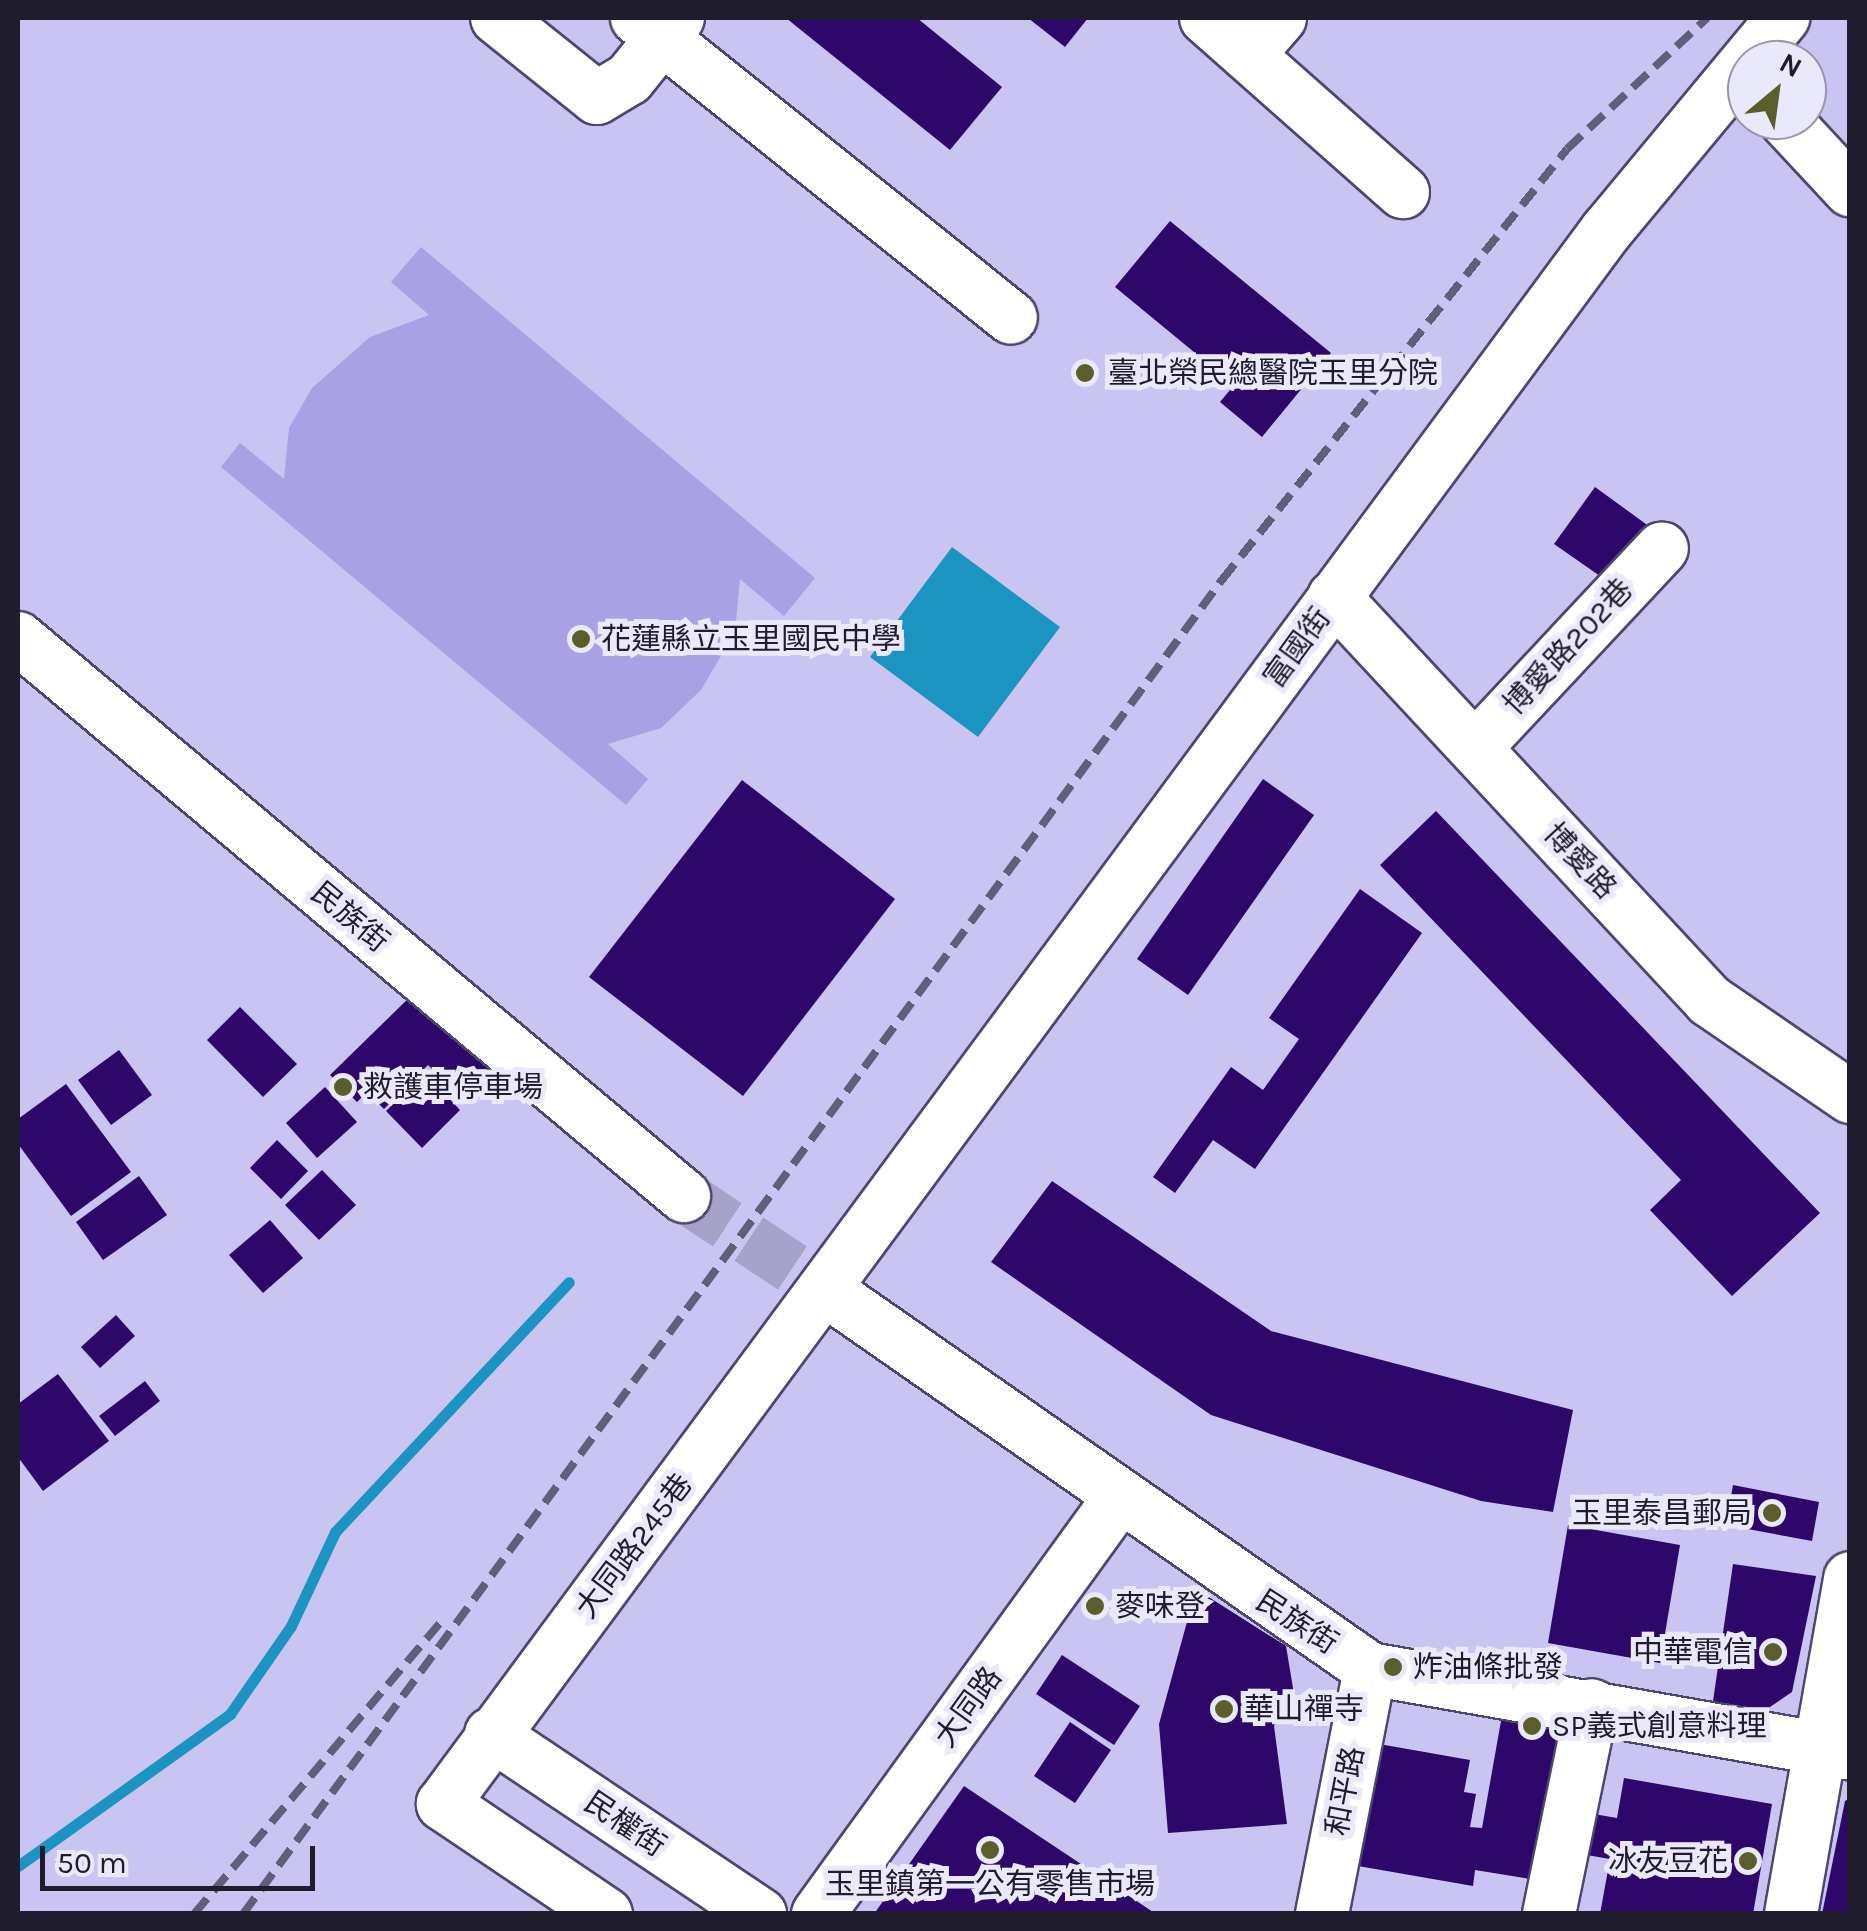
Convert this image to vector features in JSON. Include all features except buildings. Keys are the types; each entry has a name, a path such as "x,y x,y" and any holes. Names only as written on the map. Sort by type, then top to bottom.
{"street":[{"path":"497,18 597,98 629,79 659,24 1011,318"},
{"path":"1206,18 1264,36 1403,192"},
{"name":"富國街","path":"1766,40 1782,18"},
{"name":"富國街","path":"827,1292 1334,597 1727,92"},
{"path":"1804,140 1850,190"},
{"name":"博愛路202巷","path":"1476,748 1662,548"},
{"name":"博愛路","path":"1334,597 1710,1001 1850,1097"},
{"name":"民族街","path":"18,638 684,1196"},
{"name":"民族街","path":"827,1292 1117,1501 1370,1669 1835,1751"},
{"name":"大同路245巷","path":"606,1914 443,1804 491,1734 827,1292"},
{"name":"大同路","path":"818,1914 1117,1501"},
{"path":"1791,1914 1835,1751 1850,1578"},
{"name":"和平路","path":"1322,1914 1370,1669"},
{"path":"1548,1914 1592,1706"},
{"name":"民權街","path":"491,1734 760,1914"}],"shaded area":[{"path":"421,247 815,578 784,616 740,579 735,632 701,690 661,728 608,744 648,779 626,805 221,467 240,443 284,479 289,428 312,388 370,337 429,315 391,282"}],"water":[{"path":"952,547 1060,627 978,737 870,657"}],"waterway":[{"path":"18,1866 230,1714 291,1626 335,1532 569,1282"}],"tunnel":[{"path":"684,1196 827,1291"}],"railway":[{"path":"243,1914 1222,580 1567,149 1707,18"},
{"path":"194,1914 441,1622"}],"place":[{"name":"臺北榮民總醫院玉里分院","path":"1085,373"},
{"name":"花蓮縣立玉里國民中學","path":"581,639"},
{"name":"救護車停車場","path":"343,1087"},
{"name":"玉里泰昌郵局","path":"1772,1513"},
{"name":"麥味登","path":"1095,1606"},
{"name":"中華電信","path":"1773,1652"},
{"name":"炸油條批發","path":"1393,1667"},
{"name":"華山禪寺","path":"1224,1709"},
{"name":"SP義式創意料理","path":"1532,1726"},
{"name":"玉里鎮第一公有零售市場","path":"990,1850"},
{"name":"冰友豆花","path":"1748,1861"}]}
